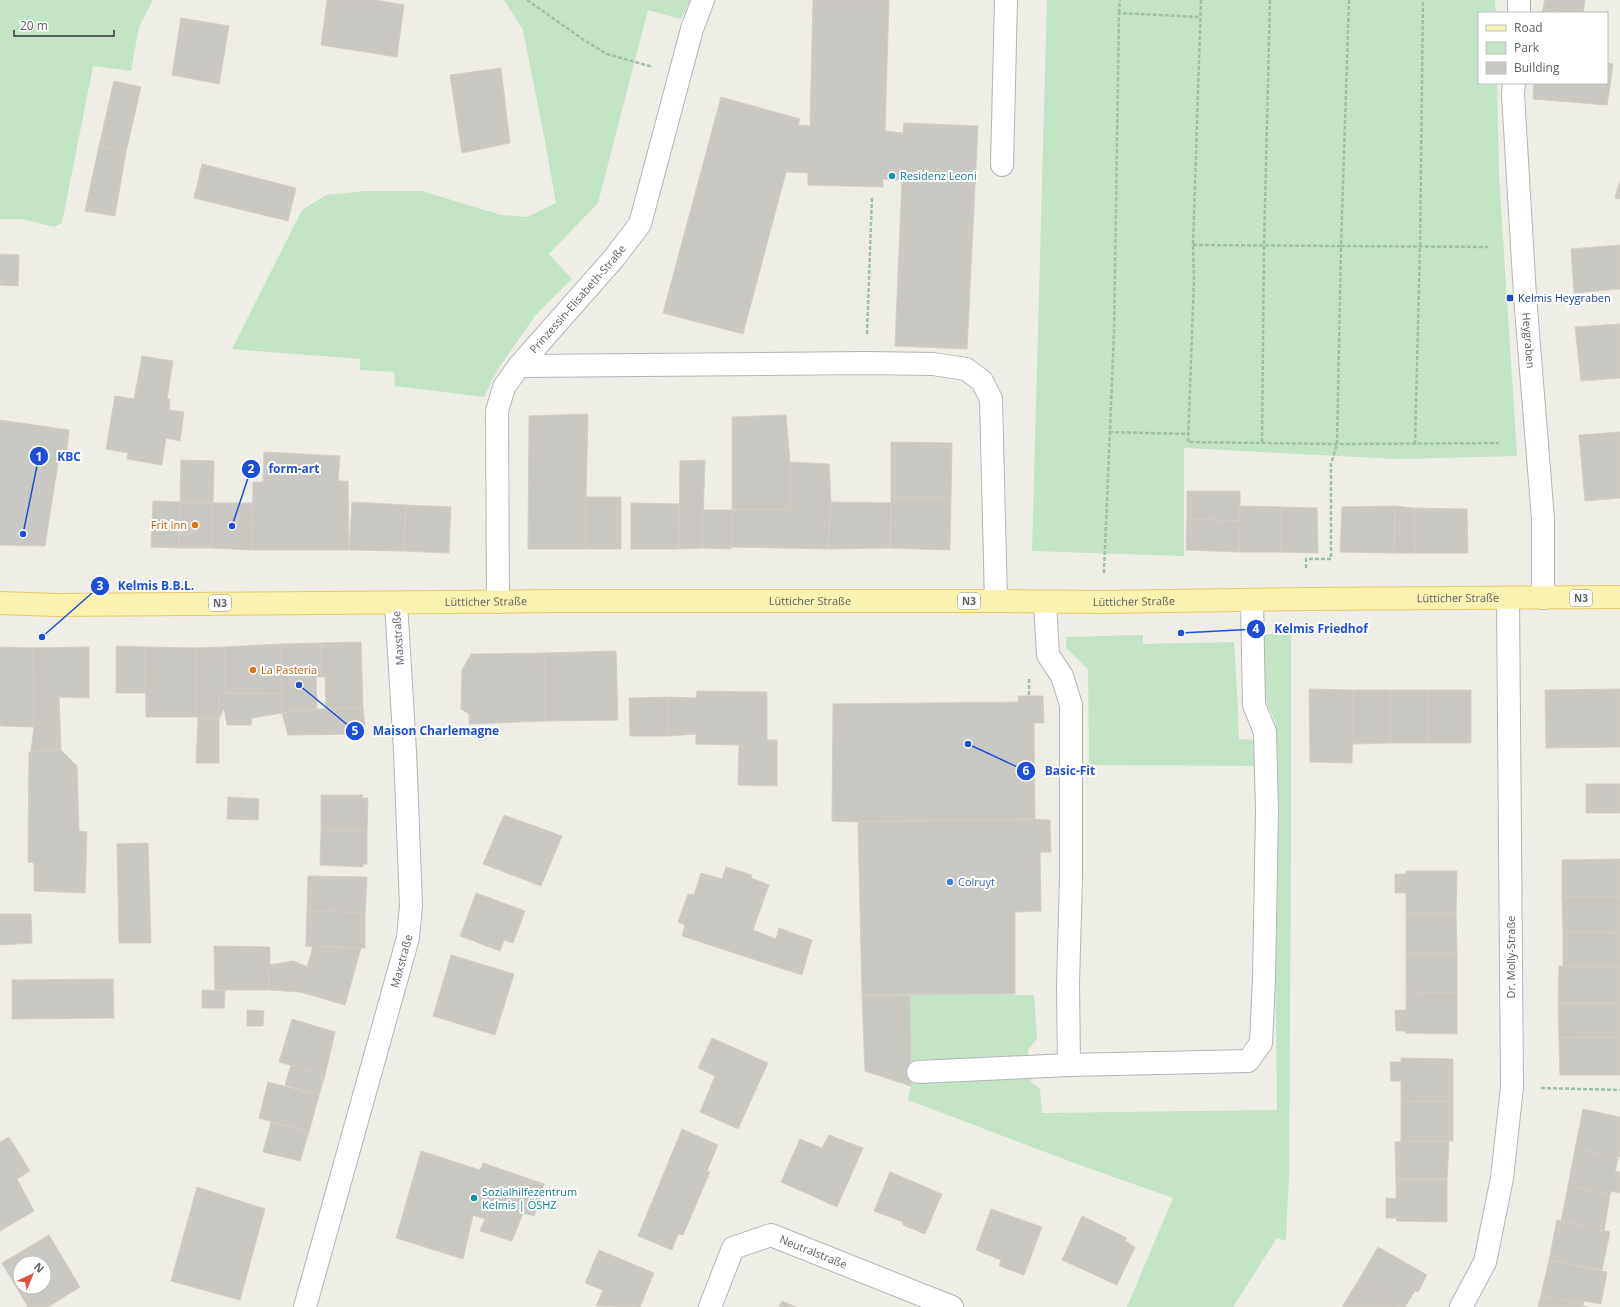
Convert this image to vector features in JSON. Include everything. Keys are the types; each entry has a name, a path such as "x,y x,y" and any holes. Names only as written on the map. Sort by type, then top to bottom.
{"main road":[{"name":"Lütticher Straße","path":"0,603 56,605 498,602 1103,602 1620,598"}],"street":[{"name":"Prinzessin-Elisabeth-Straße","path":"498,602 497,411 504,387 519,366 615,257 640,224 692,29 704,0"},
{"path":"1002,165 1006,0"},
{"path":"1519,0 1519,12"},
{"name":"Heygraben","path":"1514,84 1525,296 1543,519 1543,598"},
{"path":"519,366 866,363 933,364 966,369 982,382 991,399 996,601"},
{"name":"Dr. Molly-Straße","path":"1461,1307 1485,1262 1502,1178 1512,1087 1508,598"},
{"path":"918,1072 1069,1065 1248,1061 1261,1043 1268,810 1265,732 1254,706 1252,601"},
{"path":"1045,602 1048,655 1062,676 1071,705 1071,878 1068,984 1069,1065"},
{"name":"Maxstraße","path":"305,1307 408,938 412,905 396,603"},
{"name":"Neutralstraße","path":"710,1307 733,1248 771,1235 952,1307"}],"path":[{"path":"527,0 584,40 607,54 634,63 680,74"},
{"path":"1103,602 1114,333 1120,0"},
{"path":"1201,0 1193,244 1194,279 1188,442 1337,444 1499,442"},
{"path":"1262,442 1264,246 1270,0"},
{"path":"1331,550 1331,464 1337,444 1341,246 1349,0"},
{"path":"1415,444 1424,0"},
{"path":"1119,13 1200,17"},
{"path":"866,363 872,196"},
{"path":"1193,244 1264,246 1488,247"},
{"path":"1109,432 1188,434"},
{"path":"1512,1087 1620,1090"}],"green space":[{"path":"0,0 153,0 139,27 131,71 93,66 62,223 54,227 22,219 0,219"},
{"path":"504,0 691,0 681,19 648,10 598,203 549,254 572,279 535,316 498,369 484,397 395,386 394,372 360,370 360,359 232,349 302,210 326,195 366,191 422,191 501,215 527,217 556,203 523,30"},
{"path":"1047,0 1495,0 1496,12 1478,12 1478,84 1497,84 1499,175 1517,456 1398,459 1184,448 1184,556 1032,551"},
{"path":"1257,634 1291,634 1289,1174 1286,1241 1277,1238 1233,1307 1127,1307 1173,1198 1077,1164 908,1100 911,1086 910,995 1034,995 1037,1039 1028,1050 1031,1082 1040,1089 1042,1113 1277,1110 1275,943 1276,724 1261,689"},
{"path":"1143,635 1143,644 1234,642 1239,739 1258,740 1260,766 1089,765 1088,669 1066,648 1066,637"}],"building":[{"path":"327,0 376,0 404,5 397,57 321,45"},
{"name":"Residenz Leoni","path":"813,0 889,0 885,131 903,133 904,123 978,126 967,349 895,346 902,180 883,179 883,187 808,185 808,173 786,172 743,334 663,313 721,97 800,119 798,125 810,126"},
{"path":"1545,0 1585,0 1583,12 1561,12 1543,9"},
{"path":"1543,9 1561,12 1542,12"},
{"path":"181,18 229,26 219,84 172,75"},
{"path":"1608,63 1613,64 1611,80 1608,80"},
{"path":"501,68 510,143 462,153 450,75"},
{"path":"1608,80 1611,80 1607,105 1533,99 1534,84 1608,84"},
{"path":"114,81 141,87 126,152 99,146"},
{"path":"99,146 126,152 115,216 85,211"},
{"path":"202,164 296,188 288,221 194,198"},
{"path":"1620,181 1620,199 1615,198"},
{"path":"1620,245 1620,289 1574,293 1571,249"},
{"path":"0,254 19,255 18,286 0,285"},
{"path":"1620,324 1620,378 1581,381 1575,327"},
{"path":"142,356 173,361 167,399 170,399 169,410 184,412 180,441 166,438 162,465 127,459 128,453 106,449 115,396 134,399"},
{"path":"588,414 586,549 528,549 529,416"},
{"path":"786,415 790,462 790,510 732,510 732,417"},
{"path":"0,420 69,430 66,459 59,457 45,546 0,545"},
{"path":"1620,432 1620,498 1585,501 1579,435"},
{"path":"891,442 952,443 951,498 891,497"},
{"path":"264,452 340,456 338,481 348,481 349,550 252,550 253,482 263,482"},
{"path":"181,460 214,461 213,503 180,502"},
{"path":"705,460 702,548 679,549 680,461"},
{"path":"790,462 829,464 831,502 828,549 731,547 732,510 790,510"},
{"path":"1187,491 1240,491 1240,521 1187,519"},
{"path":"586,497 621,497 621,549 586,549"},
{"path":"891,497 951,498 950,550 890,548"},
{"path":"153,501 180,502 179,548 151,547"},
{"name":"Frit Inn","path":"180,502 213,503 211,548 179,548"},
{"path":"352,502 406,505 404,551 349,550"},
{"path":"831,502 891,503 890,548 828,549"},
{"path":"213,503 252,503 252,550 211,548"},
{"path":"631,503 679,504 679,549 631,549"},
{"path":"406,505 451,507 449,553 404,551"},
{"path":"1240,506 1281,507 1281,552 1239,552"},
{"path":"1395,506 1414,508 1415,553 1394,553"},
{"path":"1395,506 1394,553 1340,552 1342,507"},
{"path":"1281,507 1317,508 1318,553 1281,552"},
{"path":"1414,508 1467,509 1468,553 1415,553"},
{"path":"703,510 732,510 731,549 702,548"},
{"path":"1187,519 1240,521 1239,552 1186,550"},
{"path":"361,642 363,708 326,710 325,677 321,677 320,643"},
{"path":"320,643 321,677 316,677 317,709 282,713 280,644"},
{"name":"La Pasteria","path":"280,644 282,694 225,693 224,647"},
{"path":"116,646 145,647 145,693 116,693"},
{"path":"0,647 33,648 34,727 0,726"},
{"path":"89,647 89,698 59,697 61,750 31,752 34,727 33,648"},
{"path":"145,647 195,648 197,717 146,717"},
{"path":"224,647 225,693 219,693 219,719 198,718 195,648"},
{"path":"616,651 618,720 545,721 544,653"},
{"path":"544,653 545,721 469,724 469,714 461,709 462,670 471,654"},
{"path":"1309,689 1353,690 1352,763 1310,762"},
{"path":"1620,689 1620,747 1546,748 1545,690"},
{"path":"1353,690 1391,690 1390,743 1352,744"},
{"path":"1391,690 1428,690 1428,743 1390,743"},
{"path":"1428,690 1471,690 1471,743 1428,743"},
{"path":"697,691 767,692 767,740 777,740 777,786 738,785 739,745 696,744 696,734 669,736 668,697 696,698"},
{"path":"219,693 282,694 282,713 252,718 251,725 227,725 224,708 219,719"},
{"path":"1018,696 1043,696 1044,723 1034,723 1035,819 858,822 832,821 833,704 1018,702"},
{"path":"668,697 669,736 630,736 629,698"},
{"path":"363,708 366,734 288,735 282,713 317,709"},
{"path":"198,718 219,719 219,763 196,763"},
{"path":"61,750 77,766 79,831 87,832 85,893 34,891 34,863 28,862 29,752"},
{"path":"1586,784 1620,784 1620,813 1586,813"},
{"path":"321,795 363,795 362,798 368,798 367,831 321,830"},
{"path":"228,797 259,799 258,820 227,819"},
{"path":"504,815 562,836 541,886 483,864"},
{"name":"Colruyt","path":"1050,820 1051,852 1040,852 1041,911 1015,912 1015,994 862,995 858,822"},
{"path":"321,830 367,831 367,864 363,864 363,867 320,865"},
{"path":"148,843 151,943 119,943 117,844"},
{"path":"1620,859 1620,897 1562,897 1562,860"},
{"path":"726,867 752,875 751,878 769,885 753,930 776,939 779,928 812,940 802,975 682,936 685,925 678,922 688,894 694,895 701,873 722,879"},
{"path":"1406,871 1457,871 1456,914 1406,914 1406,893 1395,893 1395,874 1406,874"},
{"path":"308,876 367,877 365,913 307,911"},
{"path":"476,893 525,911 513,943 504,940 500,951 460,936"},
{"path":"1562,897 1620,897 1620,933 1563,932"},
{"path":"307,911 365,913 365,948 306,946"},
{"path":"0,914 31,914 32,943 0,945"},
{"path":"1406,914 1456,914 1457,954 1406,953"},
{"path":"1563,932 1620,933 1620,967 1563,966"},
{"path":"214,946 270,947 269,990 215,990"},
{"path":"313,946 361,948 345,1005 300,992"},
{"path":"1406,953 1457,954 1457,993 1406,992"},
{"path":"451,955 514,974 495,1035 433,1016"},
{"path":"293,961 308,967 300,992 269,990 269,965"},
{"path":"1559,966 1620,967 1620,1003 1558,1003"},
{"path":"113,979 114,1018 12,1019 12,980"},
{"path":"202,990 225,991 224,1008 202,1008"},
{"path":"1406,992 1457,993 1457,1034 1406,1033 1405,1031 1396,1031 1395,1010 1406,1010"},
{"path":"862,995 910,995 911,1086 865,1071"},
{"path":"1558,1003 1620,1003 1620,1037 1559,1038"},
{"path":"247,1010 264,1011 263,1026 247,1026"},
{"path":"292,1019 335,1032 325,1075 279,1062"},
{"path":"1620,1037 1620,1075 1560,1075 1559,1038"},
{"path":"712,1038 768,1063 738,1129 700,1112 715,1076 698,1068"},
{"path":"1401,1058 1453,1059 1453,1101 1401,1102 1401,1081 1391,1081 1390,1062 1401,1062"},
{"path":"291,1065 325,1075 319,1095 285,1085"},
{"path":"268,1082 319,1095 309,1132 259,1118"},
{"path":"1453,1101 1453,1141 1401,1142 1401,1102"},
{"path":"1583,1109 1620,1117 1620,1157 1618,1156 1618,1158 1575,1149"},
{"path":"271,1122 309,1132 300,1161 263,1152"},
{"path":"682,1129 718,1145 707,1171 710,1172 683,1235 678,1234 672,1250 638,1236"},
{"path":"829,1135 863,1148 837,1207 781,1182 800,1139 822,1148"},
{"path":"9,1137 30,1171 17,1179 34,1211 0,1231 0,1142"},
{"path":"1449,1141 1447,1179 1396,1179 1395,1142"},
{"path":"1575,1149 1618,1158 1615,1171 1620,1172 1620,1193 1611,1191 1610,1195 1568,1186"},
{"name":"Sozialhilfezentrum Kelmis | ÖSHZ","path":"421,1151 480,1170 483,1163 544,1184 534,1216 523,1213 512,1241 480,1231 485,1219 473,1215 463,1259 396,1238"},
{"path":"890,1172 942,1194 925,1234 903,1225 903,1222 874,1211"},
{"path":"1396,1179 1447,1179 1447,1222 1397,1221 1396,1218 1386,1218 1386,1198 1396,1199"},
{"path":"1568,1186 1610,1195 1604,1231 1561,1221"},
{"path":"197,1187 265,1209 240,1300 171,1281"},
{"path":"991,1209 1042,1227 1024,1275 999,1266 1001,1260 976,1250"},
{"path":"1082,1216 1127,1238 1125,1241 1135,1247 1117,1285 1062,1260"},
{"path":"1557,1220 1610,1232 1602,1270 1549,1260"},
{"path":"49,1235 80,1287 48,1307 28,1307 21,1295 52,1295 52,1255 15,1255"},
{"path":"1378,1247 1427,1275 1418,1292 1415,1291 1405,1307 1400,1307 1358,1281"},
{"path":"599,1250 654,1273 640,1307 596,1306 603,1290 585,1283"},
{"path":"12,1257 12,1280 2,1263"},
{"path":"1549,1260 1607,1272 1601,1304 1584,1301 1583,1305 1541,1295"},
{"path":"1358,1281 1400,1307 1342,1307"},
{"path":"1541,1295 1583,1305 1588,1307 1538,1307"},
{"path":"782,1301 796,1307 779,1307"}],"place":[{"name":"Residenz Leoni","path":"892,176"},
{"name":"Kelmis Heygraben","path":"1510,298"},
{"name":"Frit Inn","path":"195,525"},
{"name":"form-art","path":"232,526"},
{"name":"KBC","path":"23,534"},
{"name":"Kelmis Friedhof","path":"1181,633"},
{"name":"Kelmis B.B.L.","path":"42,637"},
{"name":"La Pasteria","path":"253,670"},
{"name":"Maison Charlemagne","path":"299,685"},
{"name":"Basic-Fit","path":"968,744"},
{"name":"Colruyt","path":"950,882"},
{"name":"Sozialhilfezentrum Kelmis | ÖSHZ","path":"474,1198"}]}
